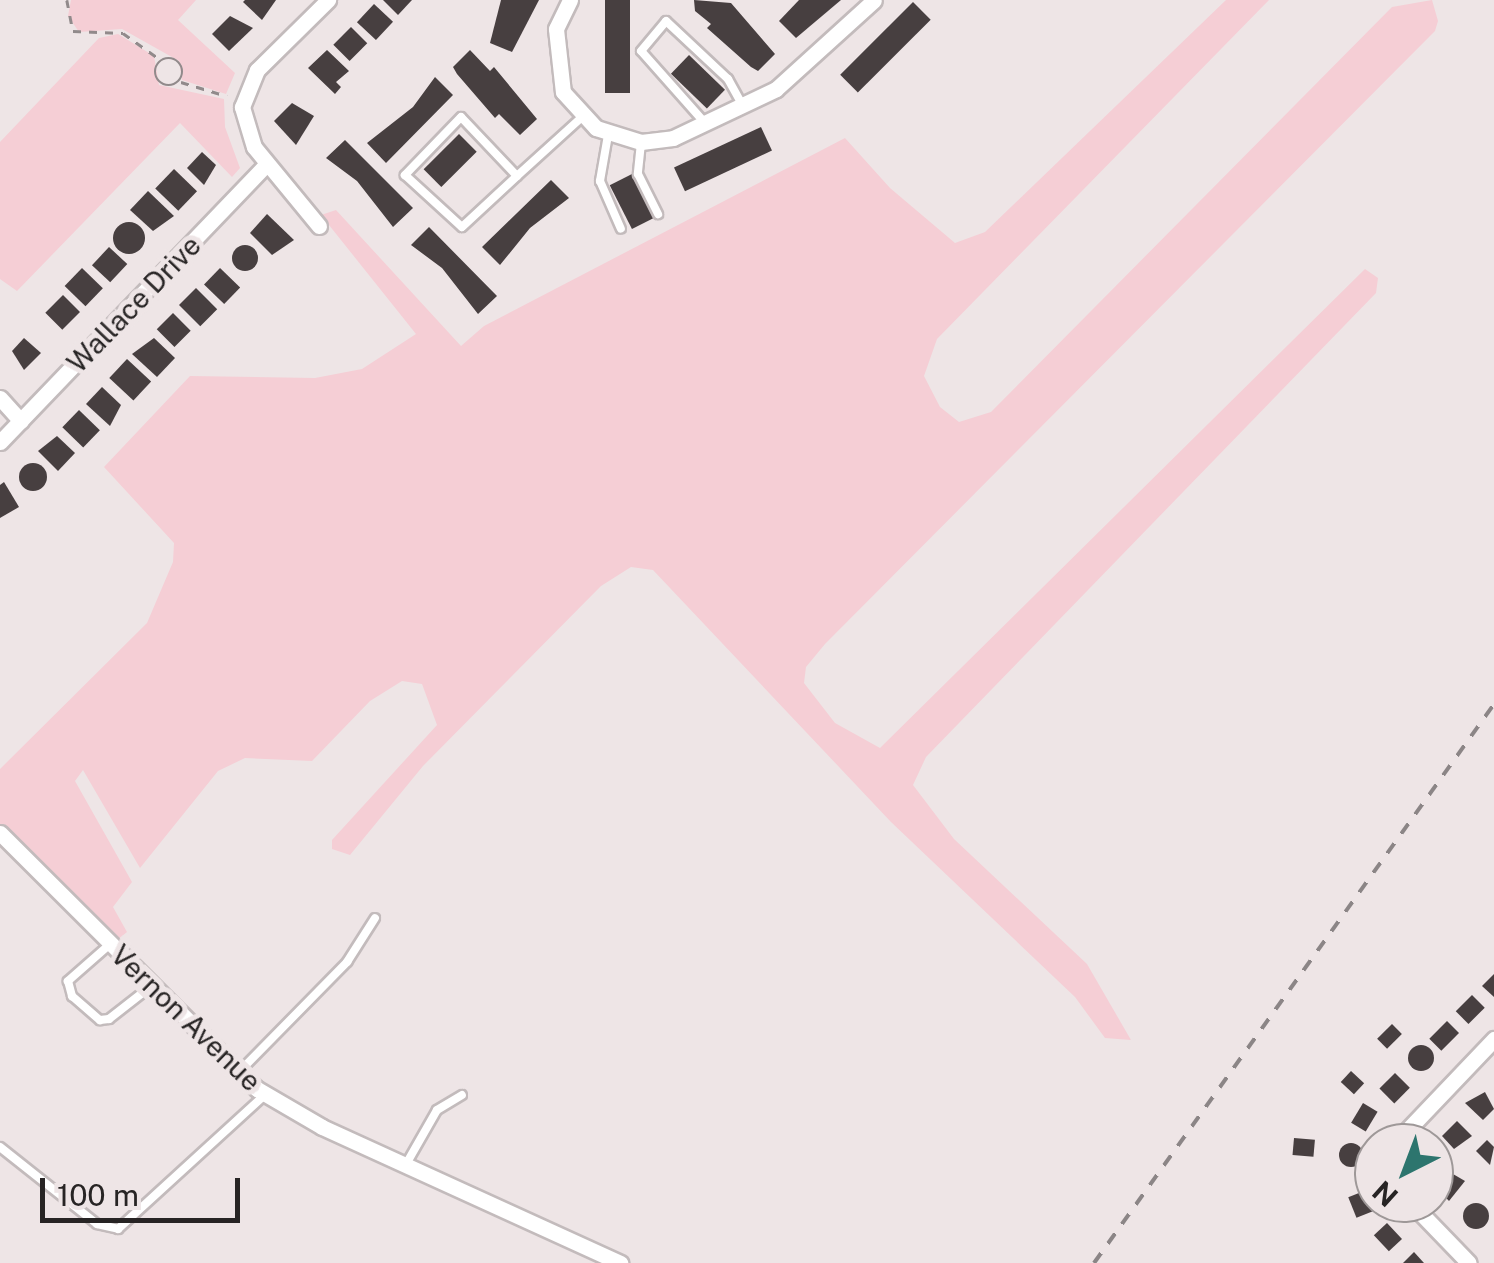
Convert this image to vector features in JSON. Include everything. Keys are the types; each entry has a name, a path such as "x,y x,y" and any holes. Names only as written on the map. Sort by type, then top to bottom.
{"street":[{"path":"319,226 246,134 244,94 258,70 328,0"},
{"path":"570,0 556,29 555,61 563,92 582,116 608,135 641,142 673,138 804,69 874,0"},
{"name":"Wallace Drive","path":"0,442 267,164"},
{"path":"0,398 22,420"},
{"name":"Vernon Avenue","path":"0,833 150,987 238,1073 265,1094 405,1166 620,1263"},
{"path":"1414,1123 1494,1039"},
{"path":"1431,1223 1470,1263"}],"lane":[{"path":"705,123 641,51 666,21 728,79 742,104"},
{"path":"517,176 460,117 405,175 457,228 517,176 582,116"},
{"path":"608,135 600,181 621,228"},
{"path":"641,142 638,174 658,214"},
{"path":"238,1073 346,962 374,918"},
{"path":"109,944 68,981 72,996 100,1020 110,1020 150,987"},
{"path":"0,1148 97,1224 118,1229 265,1094"},
{"path":"405,1166 437,1110 462,1095"}],"path":[{"path":"68,0 73,31 123,33 162,60 179,64 179,82"},
{"path":"162,60 158,81 179,82 227,96"}],"shaded area":[{"path":"71,0 196,0 178,20 235,73 226,94 182,80 179,61 122,29 79,32 68,16"},
{"path":"1226,0 1269,0 937,339 924,376 940,407 959,422 991,412 1392,7 1432,0 1438,21 1435,31 825,644 806,667 804,683 835,723 880,748 1365,269 1378,278 1376,293 926,757 913,785 954,839 1087,964 1131,1040 1105,1038 1075,997 891,822 653,570 631,567 601,586 423,766 350,855 332,849 332,840 437,725 422,684 402,681 370,701 312,761 245,758 218,771 140,868 83,770 75,781 132,882 113,907 127,932 116,941 0,828 0,769 147,623 173,562 174,543 104,467 190,376 315,378 362,369 416,334 321,215 336,210 461,346 484,326 845,138 890,188 955,243 985,232"},
{"path":"118,34 154,56 159,85 224,99 225,127 240,168 232,177 180,123 17,291 0,279 0,142 99,38"}],"building":[{"path":"245,0 276,0 262,20 243,2"},
{"path":"383,0 412,0 398,15"},
{"path":"501,0 539,0 512,52 490,43"},
{"path":"605,0 630,0 630,93 605,93"},
{"path":"694,0 731,3 775,54 758,71 751,67 707,28 711,24 695,11"},
{"path":"799,0 841,0 796,38 779,21"},
{"path":"913,2 931,20 858,93 840,75"},
{"path":"374,4 393,22 376,40 357,22"},
{"path":"230,16 253,28 229,51 212,34"},
{"path":"351,27 367,43 350,61 333,45"},
{"path":"327,50 349,71 336,82 341,87 335,94 308,68"},
{"path":"470,50 490,71 494,67 537,119 520,135 499,114 495,118 457,74 453,67"},
{"path":"689,55 725,90 707,108 671,74"},
{"path":"435,77 453,95 386,163 367,143 413,107"},
{"path":"292,103 314,116 296,145 274,121"},
{"path":"761,127 772,151 685,191 674,168"},
{"path":"459,134 477,152 441,187 424,169"},
{"path":"345,140 413,208 393,227 357,181 326,158"},
{"path":"202,152 216,165 204,185 187,168"},
{"path":"174,169 197,191 178,211 155,188"},
{"path":"632,174 654,218 632,229 610,185"},
{"path":"551,180 569,198 530,228 500,265 482,247"},
{"path":"148,191 174,216 153,231 130,210"},
{"path":"267,214 294,240 272,255 250,233"},
{"path":"129,222 140,227 145,238 140,249 129,254 118,249 113,238 118,227"},
{"path":"429,227 497,296 478,314 442,268 411,245"},
{"path":"245,245 254,249 258,258 254,267 245,271 236,267 232,258 236,249"},
{"path":"109,247 127,264 110,282 92,265"},
{"path":"82,268 103,288 85,306 65,286"},
{"path":"220,268 240,287 224,304 204,285"},
{"path":"196,288 217,309 200,326 179,305"},
{"path":"63,295 80,312 62,330 45,313"},
{"path":"173,313 191,331 174,347 157,329"},
{"path":"24,338 41,353 24,370 12,351"},
{"path":"154,338 175,358 157,377 132,354"},
{"path":"127,359 151,382 133,401 109,378"},
{"path":"102,387 121,405 110,426 86,404"},
{"path":"79,410 100,430 83,447 62,427"},
{"path":"57,436 75,453 58,471 38,451"},
{"path":"33,463 43,467 47,477 43,487 33,491 23,487 19,477 23,467"},
{"path":"4,482 19,507 0,518 0,485"},
{"path":"1494,974 1494,997 1482,986"},
{"path":"1472,995 1485,1008 1468,1024 1456,1011"},
{"path":"1447,1021 1459,1033 1441,1051 1429,1039"},
{"path":"1392,1024 1402,1034 1387,1049 1377,1039"},
{"path":"1421,1045 1430,1049 1434,1058 1430,1067 1421,1071 1412,1067 1408,1058 1412,1049"},
{"path":"1351,1071 1364,1083 1354,1094 1341,1082"},
{"path":"1395,1073 1410,1088 1394,1103 1379,1089"},
{"path":"1485,1092 1494,1109 1483,1120 1465,1103"},
{"path":"1363,1103 1378,1112 1371,1123 1351,1123"},
{"path":"1457,1121 1472,1136 1454,1149"},
{"path":"1294,1138 1315,1140 1313,1157 1293,1155"},
{"path":"1487,1140 1494,1147 1490,1165 1476,1151"},
{"path":"1351,1143 1354,1167 1346,1167 1339,1160 1339,1150"},
{"path":"1454,1175 1465,1181 1454,1195"},
{"path":"1476,1203 1485,1207 1489,1216 1485,1225 1476,1229 1467,1225 1463,1216 1467,1207"},
{"path":"1387,1223 1402,1239 1389,1251 1374,1235"},
{"path":"1414,1252 1424,1263 1403,1263"}],"railway":[{"path":"1094,1263 1494,704"}]}
